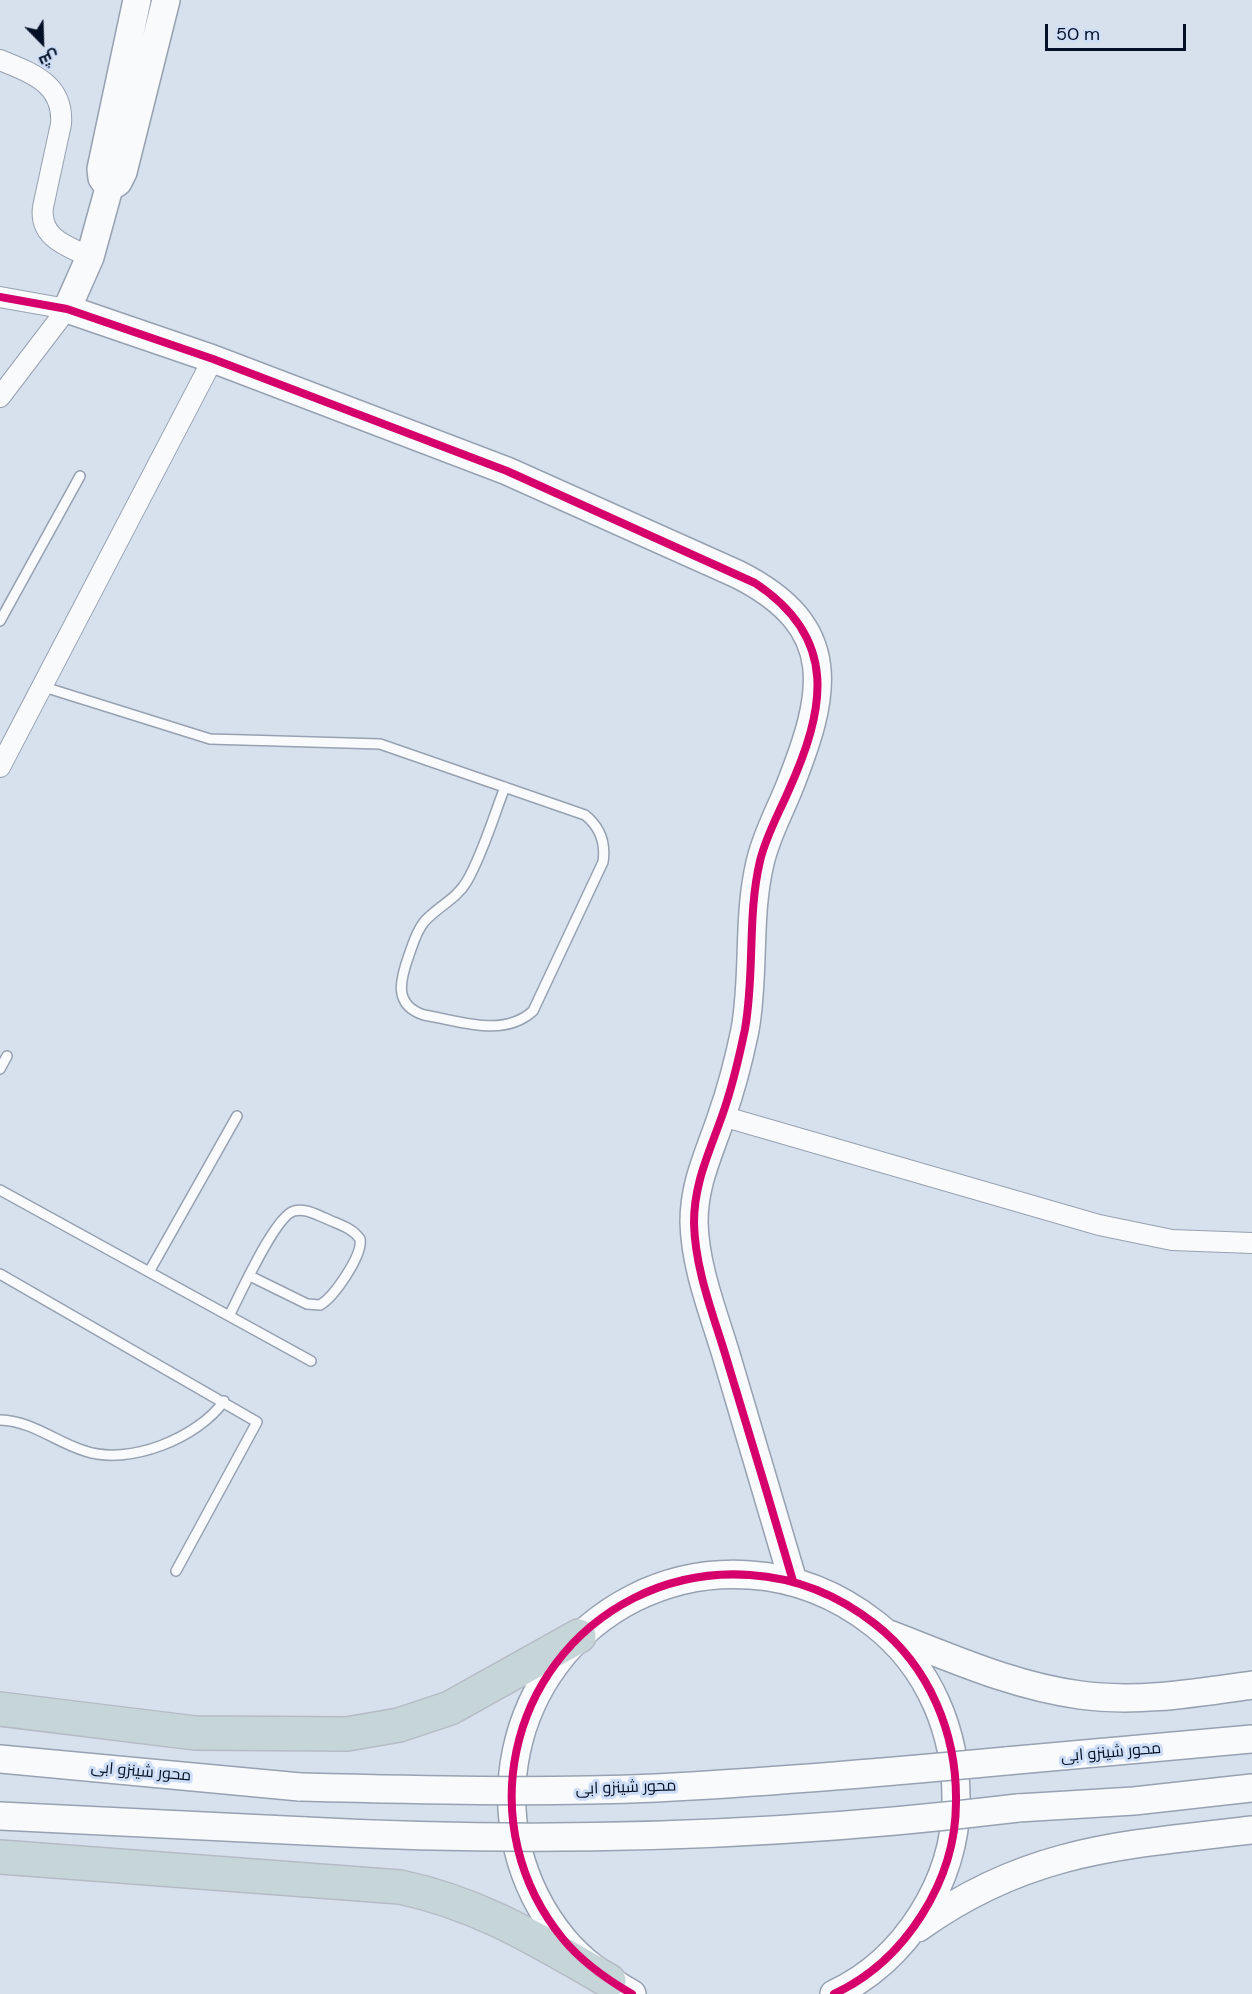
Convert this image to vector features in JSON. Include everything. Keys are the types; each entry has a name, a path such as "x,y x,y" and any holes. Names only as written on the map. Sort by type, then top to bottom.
{"highway":[{"path":"0,1709 195,1733 347,1734 399,1725 450,1708 579,1636"},
{"path":"0,1857 366,1884 423,1892 467,1905 499,1918 621,1987"}],"street":[{"path":"109,188 102,178 101,169 137,0"},
{"path":"0,397 67,309 90,257 109,188 118,182 123,172 166,0"},
{"path":"0,60 44,80 57,96 61,124 43,207 43,220 52,237 90,257"},
{"path":"0,297 67,309 213,359 507,471 755,582 778,599 798,620 806,633 817,662 818,693 814,723 788,791 768,834 756,880 748,1004 739,1054 722,1116 701,1167 696,1190 696,1246 709,1298 793,1581"},
{"path":"0,767 44,687 213,359"},
{"path":"722,1116 1099,1225 1172,1240 1252,1243"},
{"path":"621,1987 585,1962 546,1916 520,1861 513,1831 512,1770 518,1740 542,1684 559,1658 579,1636 616,1607 651,1590 683,1580 733,1574 793,1581 830,1594 858,1611 885,1632 913,1663 936,1702 953,1754 956,1781 953,1836 946,1863 932,1897 907,1935 888,1956 864,1976 834,1994"},
{"path":"885,1632 1019,1682 1082,1695 1146,1698 1252,1685"},
{"name":"محور شينزو ابى","path":"0,1759 300,1787 477,1791 654,1788 830,1778 1252,1739"},
{"path":"0,1816 510,1839 702,1836 815,1830 1018,1808 1134,1801 1252,1788"},
{"path":"907,1935 942,1910 980,1889 1061,1857 1104,1848 1252,1830"},
{"path":"864,1994 888,1956"}],"lane":[{"path":"0,621 80,476"},
{"path":"44,687 210,739 380,744 505,787 585,815 592,821 602,837 603,862 539,1004 527,1017 511,1025 496,1027 417,1013 405,1002 400,987 418,931 428,918 451,899 467,881 505,787"},
{"path":"0,1069 7,1056"},
{"path":"149,1272 237,1116"},
{"path":"0,1190 310,1361"},
{"path":"230,1316 250,1276 281,1218 292,1211 305,1210 321,1216 352,1230 360,1239 357,1257 331,1296 320,1305 307,1304 250,1276"},
{"path":"0,1274 224,1401 256,1422 176,1571"},
{"path":"0,1420 38,1428 95,1454 122,1456 188,1433 209,1419 224,1401"}],"cycle path":[{"path":"0,297 67,309 213,359 507,471 755,583 782,605 801,628 813,652 817,678 816,705 801,762 769,834 760,861 754,903 750,987 745,1029 729,1095 699,1181 694,1223 695,1240 706,1291 793,1581"},
{"path":"632,1994 595,1969 570,1947 535,1895 518,1848 512,1799 516,1751 531,1705 556,1663 590,1627 634,1598 662,1586 705,1576 735,1574 767,1577 800,1584 832,1597 875,1624 911,1660 925,1681 945,1727 951,1752 956,1802 954,1832 947,1861 936,1889 922,1915 904,1940 860,1980 834,1994"}]}
